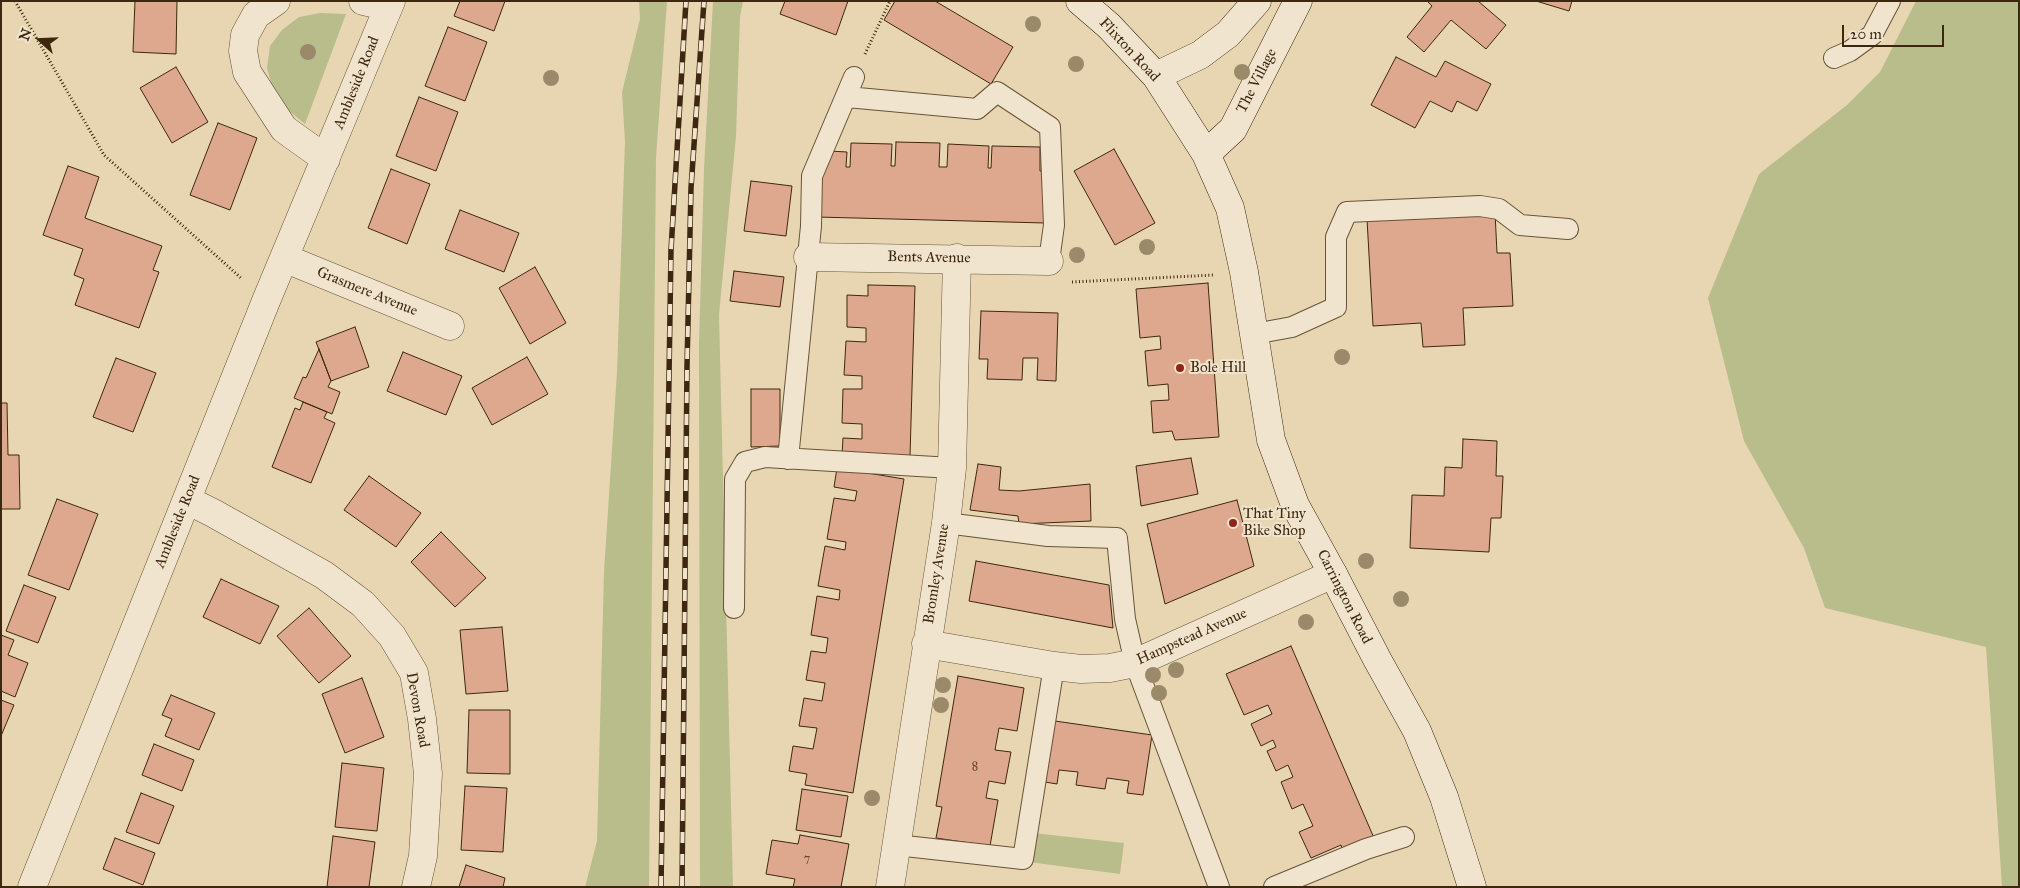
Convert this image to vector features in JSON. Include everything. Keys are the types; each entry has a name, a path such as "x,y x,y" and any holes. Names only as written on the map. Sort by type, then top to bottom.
{"street":[{"path":"276,1 256,15 245,35 243,51 247,72 284,129 326,159"},
{"name":"Flixton Road","path":"1080,1 1109,26 1156,76 1206,154"},
{"path":"1156,76 1200,55 1228,34 1257,1"},
{"name":"The Village","path":"1206,154 1233,129 1298,1"},
{"name":"Ambleside Road","path":"32,887 266,300 326,159 381,3"},
{"name":"Carrington Road","path":"1206,154 1230,208 1244,272 1271,440 1295,505 1333,574 1376,659 1417,731 1444,797 1472,887"},
{"name":"Bents Avenue","path":"808,257 1049,261"},
{"name":"Grasmere Avenue","path":"284,258 450,326"},
{"name":"Bromley Avenue","path":"890,887 946,523 952,468 957,258"},
{"name":"Devon Road","path":"186,500 324,575 363,604 392,636 414,673 422,719 428,774 423,856 416,887"},
{"name":"Hampstead Avenue","path":"926,644 1054,666 1081,669 1110,668 1135,663 1333,574"}],"lane":[{"path":"1834,58 1850,52 1872,35 1890,1"},
{"path":"788,459 808,257 812,176 854,77"},
{"path":"847,97 977,109 997,92 1050,127 1054,225 1049,261"},
{"path":"1254,334 1292,327 1336,307 1336,237 1347,212 1480,206 1498,208 1520,225 1568,229"},
{"path":"734,608 735,479 745,462 765,457 952,468"},
{"path":"946,523 1048,536 1117,538 1125,620 1135,663 1219,887"},
{"path":"896,845 1023,859 1054,666"},
{"path":"1274,887 1366,848 1404,837"}],"path":[{"path":"15,1 104,155 266,300"},
{"path":"854,77 890,1"},
{"path":"1049,261 1055,283 1244,272"}],"green space":[{"path":"639,1 667,1 656,158 649,887 585,887 597,841 604,572 617,372 625,142 622,92 640,19"},
{"path":"713,1 743,1 740,17 736,136 719,315 733,887 700,887 699,343 704,169"},
{"path":"1916,1 2019,1 2019,887 2002,887 1986,647 1825,608 1804,548 1744,441 1708,298 1759,174 1847,105 1880,72"},
{"path":"320,13 346,14 305,124 287,109 274,94 267,68 270,46 282,30 299,17"},
{"path":"1033,833 1124,843 1120,874 1029,862"}],"building":[{"path":"135,1 177,1 176,54 133,52"},
{"path":"460,1 505,1 494,31 454,16"},
{"path":"785,1 848,1 836,35 780,14"},
{"path":"895,1 935,1 1013,47 991,84 884,20"},
{"path":"1427,1 1478,1 1506,25 1486,49 1451,20 1424,52 1407,37 1432,6"},
{"path":"1536,1 1572,1 1569,11"},
{"path":"448,27 487,42 465,101 425,86"},
{"path":"1396,57 1436,77 1445,61 1491,84 1477,111 1457,101 1452,112 1430,101 1415,128 1371,105"},
{"path":"176,67 208,122 172,143 140,88"},
{"path":"419,97 458,112 436,171 396,156"},
{"path":"218,123 257,138 230,210 190,195"},
{"path":"896,142 940,143 939,167 947,167 948,144 989,146 988,168 991,168 992,146 1040,147 1040,171 1046,171 1045,223 817,217 818,178 829,151 847,152 846,167 850,167 851,143 892,144 891,166 895,166"},
{"path":"1114,149 1155,223 1115,245 1074,171"},
{"path":"68,166 99,177 85,218 162,246 153,270 159,272 139,328 75,305 84,279 74,275 83,249 43,235"},
{"path":"391,169 430,184 407,244 368,228"},
{"path":"751,181 792,186 786,236 744,231"},
{"path":"460,210 519,233 504,272 445,249"},
{"path":"1495,212 1497,253 1510,253 1513,306 1463,308 1465,345 1423,347 1421,323 1373,326 1367,219"},
{"path":"535,267 566,323 530,344 499,288"},
{"path":"734,271 784,277 780,307 730,301"},
{"name":"Bole Hill","path":"1208,283 1219,437 1175,440 1172,431 1153,433 1151,401 1169,400 1168,384 1148,386 1145,351 1161,349 1160,336 1140,338 1136,289"},
{"path":"868,285 915,286 910,456 842,455 843,438 862,439 862,424 842,423 843,389 862,389 862,376 844,375 846,341 866,342 866,328 847,327 847,295 868,296"},
{"path":"981,311 1058,313 1056,381 1037,380 1038,358 1023,358 1022,380 987,379 988,359 979,359"},
{"path":"355,327 369,367 331,381 316,342"},
{"path":"319,349 331,381 328,387 340,392 332,414 294,398 303,377 306,378"},
{"path":"403,352 462,376 446,415 387,391"},
{"path":"527,357 548,394 492,425 472,388"},
{"path":"116,358 156,373 133,432 93,417"},
{"path":"751,389 780,389 780,446 751,447"},
{"path":"303,402 327,412 324,418 335,423 311,483 272,467 295,408 300,410"},
{"path":"1,403 7,403 8,455 19,455 20,509 1,509"},
{"path":"1463,439 1497,441 1496,476 1503,476 1501,518 1491,518 1489,552 1410,548 1412,495 1444,496 1445,467 1462,468"},
{"path":"1191,458 1198,494 1141,506 1136,466"},
{"path":"978,464 1001,467 999,490 1019,491 1090,484 1091,521 1019,524 1018,516 970,510"},
{"path":"837,468 904,479 853,793 805,785 807,774 789,771 793,746 813,749 817,728 799,726 804,698 822,701 825,683 806,680 811,651 826,653 828,638 811,635 817,596 839,600 840,590 818,586 825,546 845,550 846,542 827,539 834,498 855,501 857,491 834,487"},
{"path":"369,476 421,513 396,547 344,510"},
{"path":"57,499 98,514 69,590 28,575"},
{"path":"1237,500 1254,566 1165,604 1147,524"},
{"path":"441,532 486,578 455,607 411,562"},
{"path":"976,561 1109,585 1113,628 969,601"},
{"path":"221,579 279,606 260,644 203,617"},
{"path":"24,585 56,597 38,643 6,631"},
{"path":"309,608 351,656 319,683 277,636"},
{"path":"502,627 508,691 466,694 460,630"},
{"path":"1,635 14,640 8,655 28,663 15,697 1,691"},
{"path":"1291,646 1374,838 1343,852 1341,845 1311,858 1299,832 1313,826 1303,804 1292,809 1281,782 1293,777 1288,765 1276,771 1267,751 1276,747 1273,740 1261,746 1251,724 1272,714 1268,705 1244,715 1226,674"},
{"path":"958,676 1024,688 1017,731 999,728 995,750 1011,752 1005,784 989,781 986,798 998,800 990,846 936,838 942,807 936,806"},
{"path":"362,678 384,737 345,753 322,694"},
{"path":"171,695 215,713 199,750 165,736 172,719 162,715"},
{"path":"1,700 14,705 1,736"},
{"path":"469,710 510,710 510,774 467,773"},
{"path":"1048,720 1152,735 1143,795 1127,793 1129,781 1107,778 1105,789 1076,785 1078,772 1059,770 1057,784 1039,781"},
{"path":"154,744 194,760 182,791 142,775"},
{"path":"342,763 384,768 377,831 335,827"},
{"path":"465,786 507,788 503,852 461,850"},
{"path":"802,789 848,796 841,837 796,830"},
{"path":"141,793 174,806 159,844 126,832"},
{"path":"800,835 849,844 841,887 793,887 795,879 766,874 772,840 798,844"},
{"path":"333,836 375,842 369,887 327,887"},
{"path":"115,838 155,853 143,885 103,869"},
{"path":"466,865 505,878 503,887 459,887"}],"railway":[{"path":"661,887 671,250 686,1"},
{"path":"682,887 687,366 691,188 704,1"}],"place":[{"name":"Bole Hill","path":"1180,368"},
{"name":"That Tiny Bike Shop","path":"1233,523"}]}
